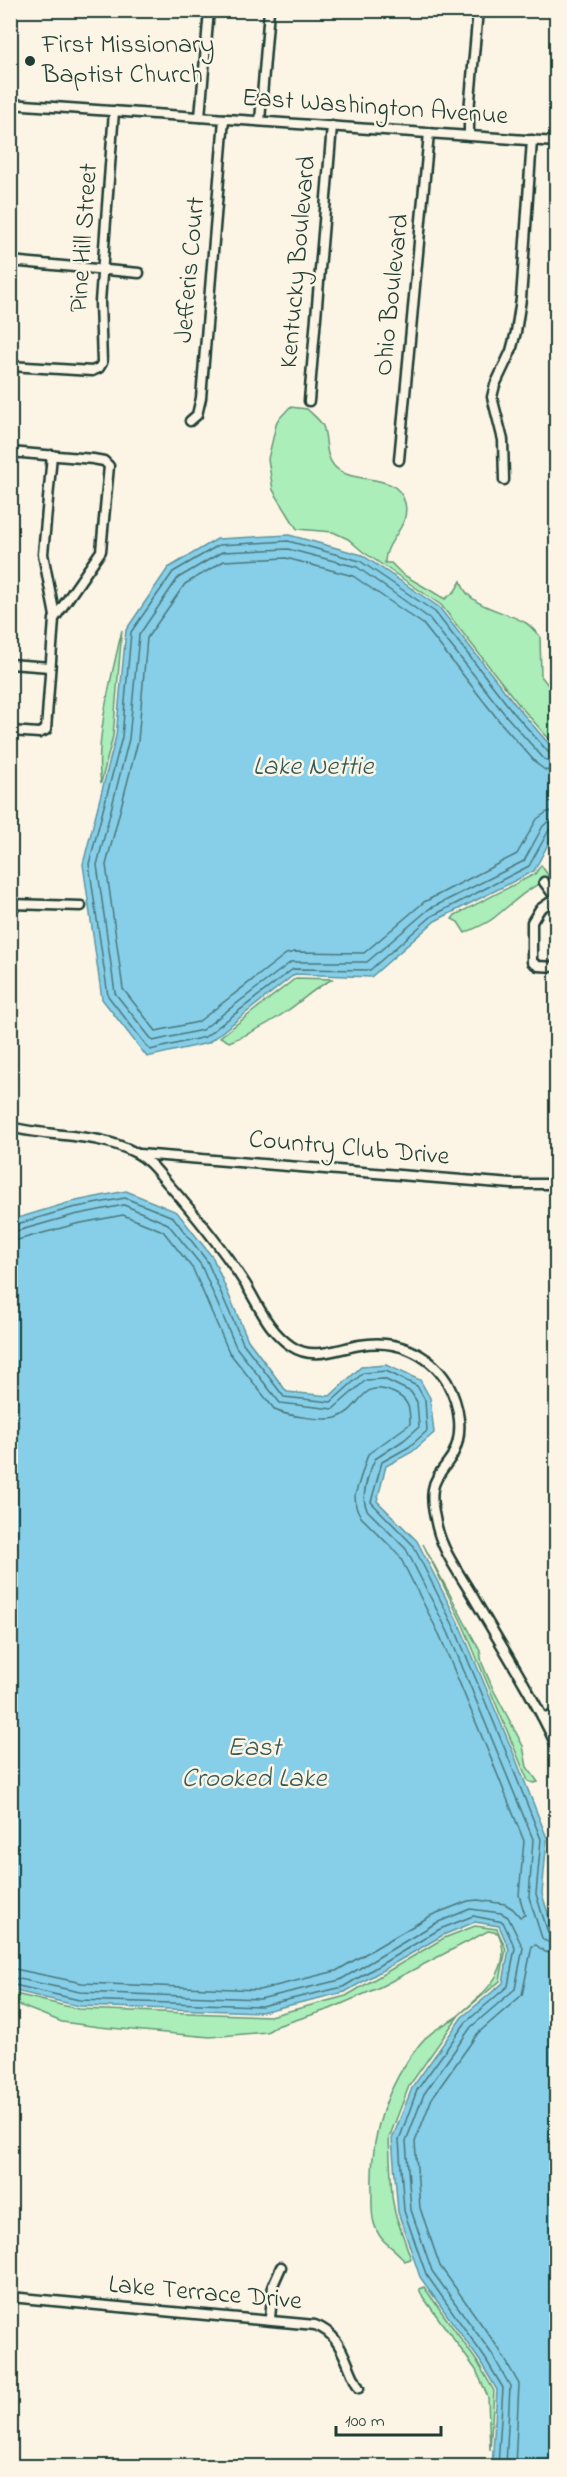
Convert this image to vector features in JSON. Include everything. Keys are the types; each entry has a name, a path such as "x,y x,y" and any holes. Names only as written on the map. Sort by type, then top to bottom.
{"street":[{"path":"200,117 209,10"},
{"path":"260,121 268,10"},
{"path":"469,136 478,10"},
{"name":"East Washington Avenue","path":"10,104 556,142"},
{"name":"Pine Hill Street","path":"10,366 92,371 99,368 102,358 100,302 114,111"},
{"name":"Jefferis Court","path":"190,422 197,415 201,398 224,119"},
{"name":"Kentucky Boulevard","path":"309,401 332,126"},
{"name":"Ohio Boulevard","path":"399,460 429,133"},
{"path":"504,480 503,440 492,397 495,385 511,351 519,310 532,140"},
{"path":"10,261 139,273"},
{"path":"10,452 93,459 104,461 110,466 101,551 55,616"},
{"path":"10,731 39,733 46,730 55,616 43,554 52,456"},
{"path":"10,664 50,667"},
{"path":"544,882 556,898 540,909 532,921 532,962 538,966 556,967"},
{"path":"10,904 81,906"},
{"path":"10,1126 36,1132 103,1140 139,1154 159,1173 217,1242 268,1326 280,1338 300,1350 319,1354 362,1345 393,1344 423,1357 445,1380 457,1404 459,1421 455,1449 433,1488 432,1504 438,1530 447,1554 542,1716 556,1745"},
{"name":"Country Club Drive","path":"139,1154 512,1184 556,1184"},
{"path":"542,1716 556,1718"},
{"path":"270,2319 273,2285 281,2268"},
{"name":"Lake Terrace Drive","path":"10,2297 270,2319 315,2325 330,2332 342,2348 350,2373 359,2388"}],"green space":[{"path":"290,407 307,409 322,424 327,451 334,466 352,476 384,482 393,486 400,493 406,512 386,555 385,563 391,563 402,574 445,599 455,591 461,581 465,590 479,603 526,623 540,636 541,676 556,695 556,747 520,706 441,605 348,539 333,532 297,529 273,490 268,459 277,421"},
{"path":"122,630 113,736 101,783 102,727"},
{"path":"541,865 550,878 527,891 488,922 465,933 458,922 452,919 455,915 535,874"},
{"path":"296,978 333,979 259,1028 229,1042 220,1037"},
{"path":"423,1544 480,1651 482,1663 493,1689 523,1746 527,1767 538,1782 528,1781 463,1625"},
{"path":"475,1926 497,1929 506,1949 500,1981 461,2014 485,1991 497,1974 503,1955 498,1933 488,1931 380,1987 330,2009 277,2026 267,2032 210,2037 62,2022 11,2002 11,1993 78,2009 270,2016 346,1996 444,1938"},
{"path":"459,2015 409,2086 389,2138 392,2197 395,2213 411,2259 404,2261 380,2237 373,2219 372,2170 377,2132 389,2096 407,2061 427,2037"},
{"path":"424,2287 478,2363 494,2391 490,2450 488,2397 476,2370 423,2297 419,2289"}],"water":[{"name":"Lake Nettie","path":"289,535 362,555 439,607 518,708 556,752 556,829 534,871 435,921 371,977 295,974 208,1043 147,1057 102,999 83,864 116,736 126,630 168,568 217,539"},
{"name":"East Crooked Lake","path":"126,1191 177,1212 213,1258 248,1340 287,1392 330,1396 361,1367 386,1365 420,1380 430,1398 434,1433 412,1452 386,1466 377,1501 417,1541 460,1626 547,1838 542,1894 556,1939 556,2466 492,2466 497,2390 480,2361 420,2277 398,2212 392,2139 412,2088 462,2017 503,1983 509,1949 499,1926 475,1922 443,1935 345,1992 261,2012 79,2006 11,1990 11,1220 71,1202"}],"place":[{"name":"First Missionary Baptist Church","path":"30,61"}]}
